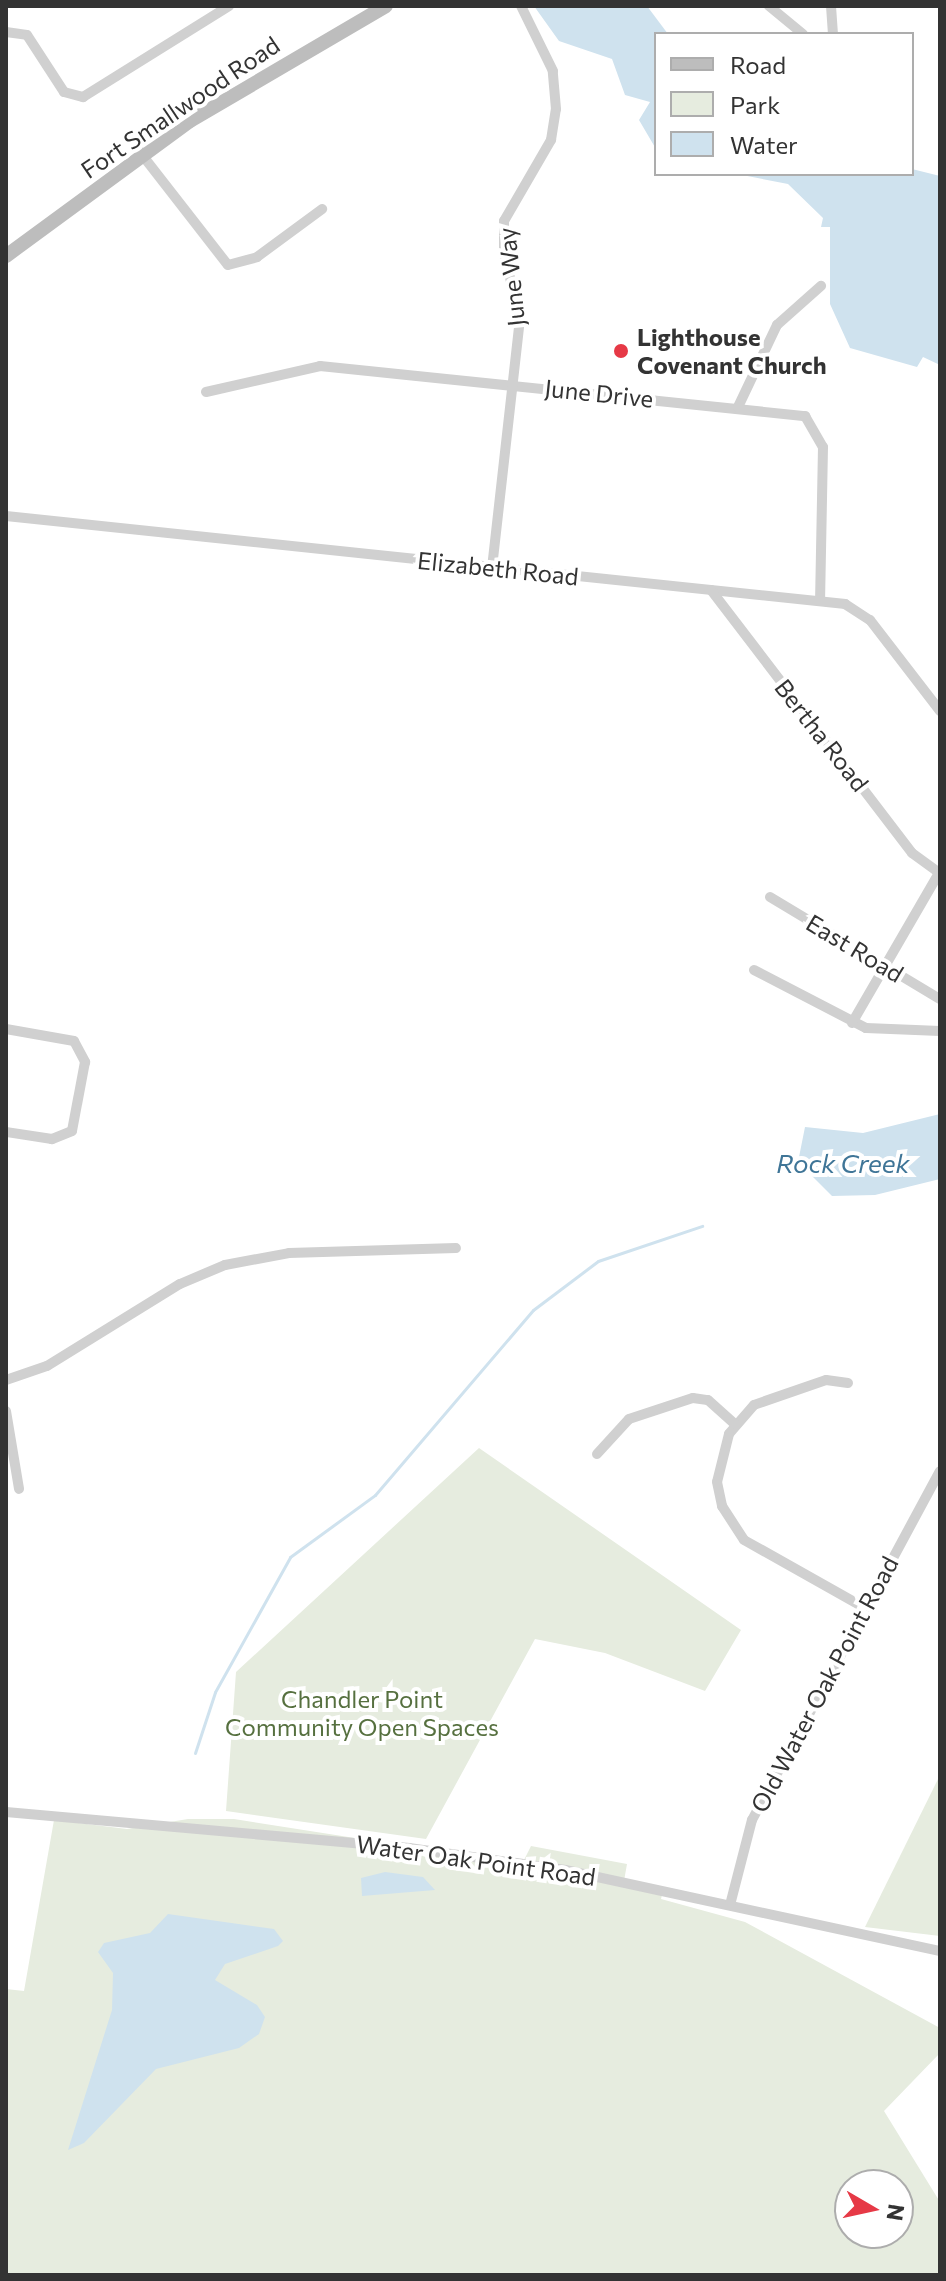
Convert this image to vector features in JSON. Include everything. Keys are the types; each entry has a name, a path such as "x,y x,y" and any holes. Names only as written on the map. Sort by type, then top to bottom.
{"main road":[{"name":"Fort Smallwood Road","path":"6,256 143,156 265,73 386,6"}],"street":[{"path":"6,32 27,35 64,92 83,97 229,6"},
{"name":"June Way","path":"492,568 520,317 504,254 504,221 551,140 556,109 553,71 521,6"},
{"path":"769,6 801,32"},
{"path":"831,6 833,32"},
{"path":"143,156 228,265 257,257 322,209"},
{"path":"738,407 777,325 821,286"},
{"name":"June Drive","path":"206,392 320,366 796,413 818,430 823,447 820,600"},
{"name":"Elizabeth Road","path":"6,516 820,600 862,611 940,711"},
{"name":"Bertha Road","path":"711,590 912,853 940,872"},
{"path":"852,1023 883,964 940,872"},
{"name":"East Road","path":"770,897 940,999"},
{"path":"754,970 852,1023 880,1031 940,1031"},
{"path":"6,1029 68,1038 85,1055 72,1131 52,1139 6,1132"},
{"path":"6,1380 47,1366 174,1287 225,1265 289,1253 456,1248"},
{"path":"848,1383 826,1380 774,1394 735,1424 722,1447 717,1482 735,1529 766,1556 865,1608"},
{"path":"597,1454 629,1419 693,1398 708,1400 735,1424"},
{"path":"6,1411 19,1489"},
{"name":"Old Water Oak Point Road","path":"730,1905 752,1820 940,1471"},
{"name":"Water Oak Point Road","path":"6,1812 447,1853 730,1905 940,1951"}],"green space":[{"name":"Chandler Point Community Open Spaces","path":"479,1448 741,1630 705,1691 605,1653 535,1639 426,1839 226,1811 236,1672"},
{"path":"940,1775 940,1936 865,1927"},
{"path":"188,1819 234,1819 522,1864 531,1846 627,1864 624,1881 663,1891 661,1899 745,1922 940,2028 940,2053 884,2111 940,2202 940,2275 6,2275 6,1989 24,1991 54,1820 127,1829"}],"water":[{"path":"534,6 647,6 666,32 654,32 654,146 639,120 650,102 625,95 612,59 559,41"},
{"path":"914,170 940,176 940,365 923,357 917,367 850,348 830,304 830,227 821,227 823,218 788,184 747,176 914,176"},
{"name":"Rock Creek","path":"940,1114 940,1179 875,1195 832,1196 798,1162 805,1127 863,1133"},
{"path":"385,1872 423,1877 435,1890 362,1896 361,1878"},
{"path":"168,1914 274,1929 283,1941 278,1946 225,1964 215,1980 257,2005 265,2017 259,2034 239,2048 156,2069 84,2143 68,2150 112,2010 113,1973 98,1952 104,1943 150,1933"}],"waterway":[{"path":"195,1753 215,1692 290,1557 375,1495 533,1310 598,1261 702,1226"}],"place":[{"name":"Lighthouse Covenant Church","path":"621,351"}]}
